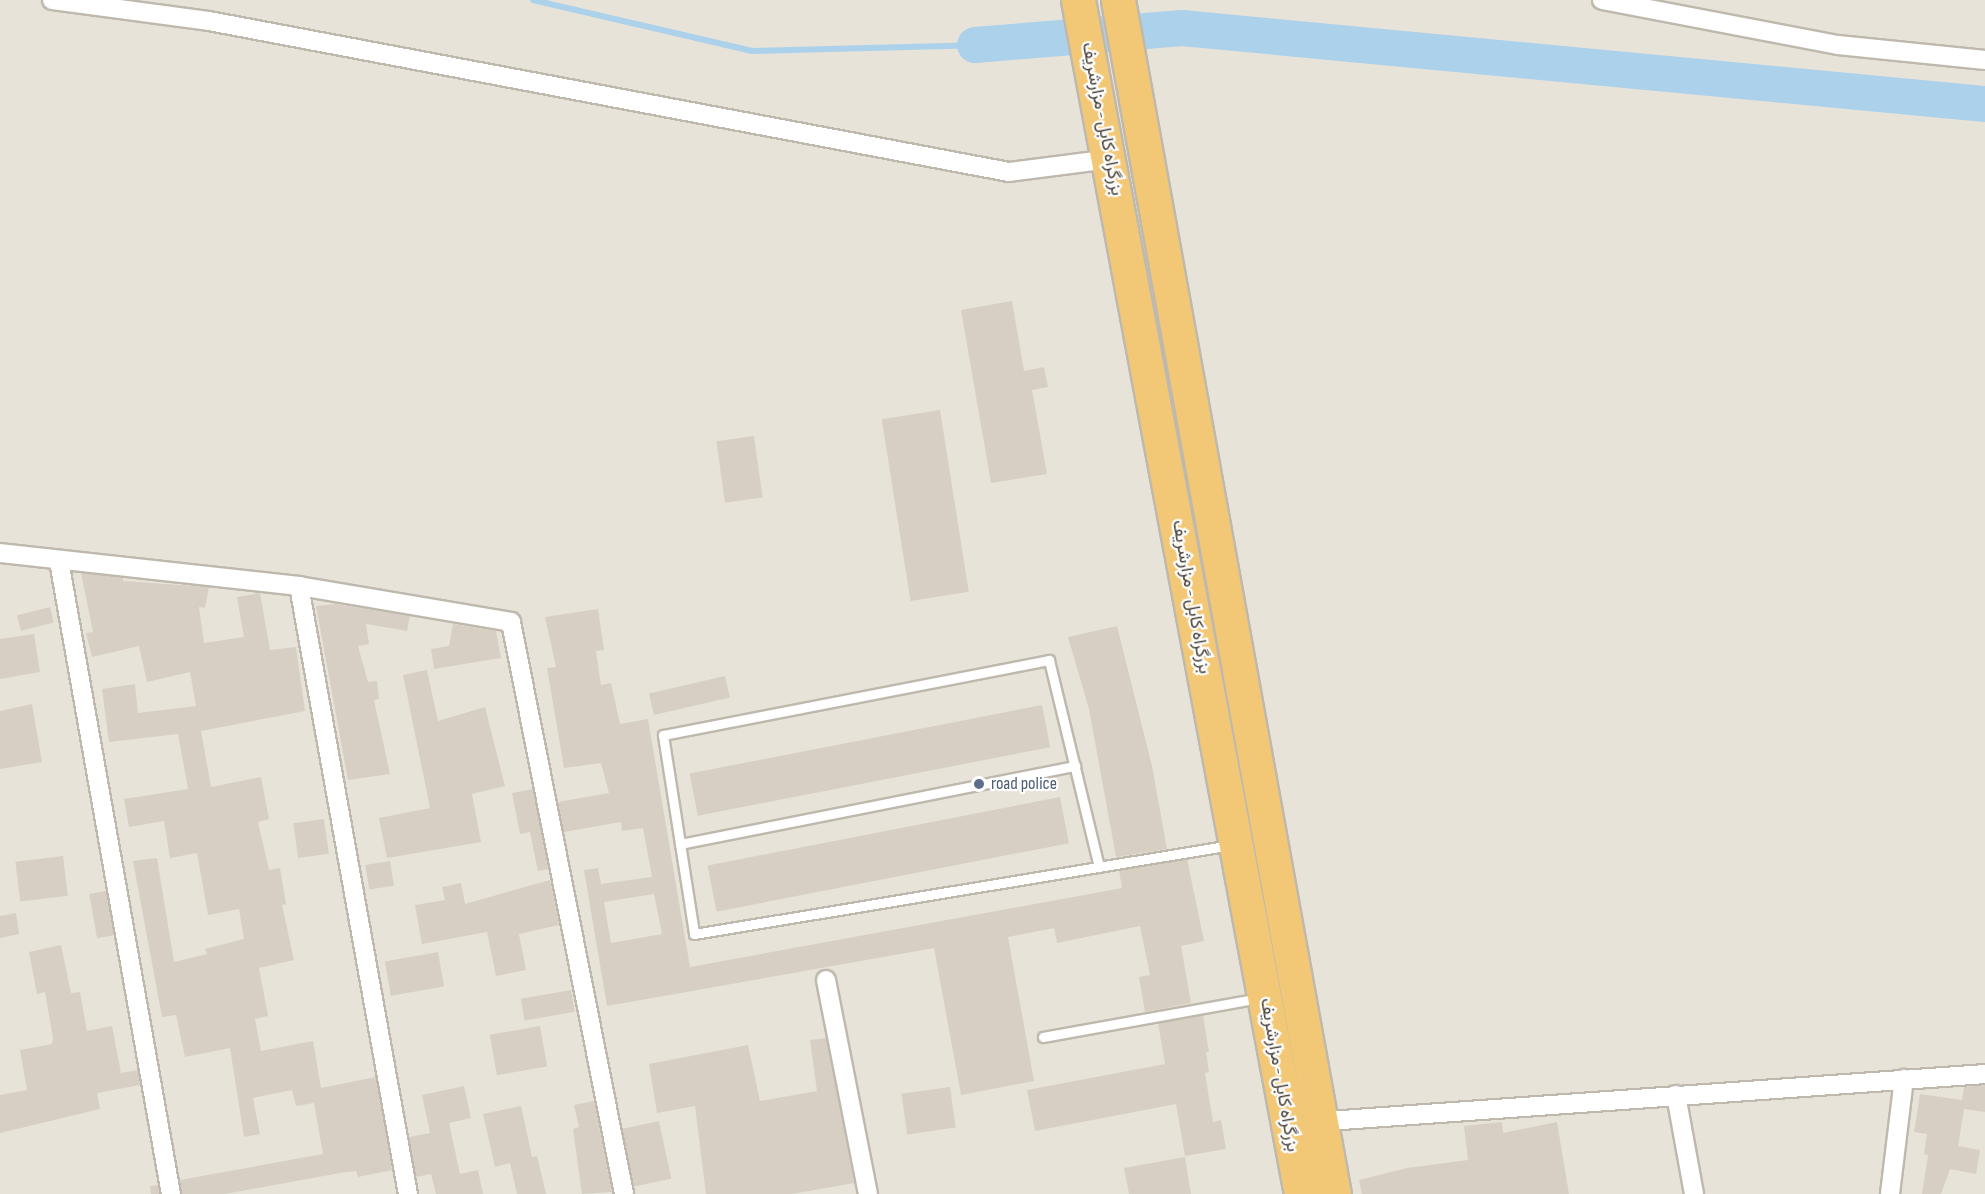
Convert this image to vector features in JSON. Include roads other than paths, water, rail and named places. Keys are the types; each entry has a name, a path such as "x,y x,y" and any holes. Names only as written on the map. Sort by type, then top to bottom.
{"highway":[{"name":"بزرگراه کابل - مزارشریف","path":"1078,0 1110,159 1301,1194"},
{"name":"بزرگراه کابل - مزارشریف","path":"1118,0 1335,1194"}],"street":[{"path":"52,0 209,21 1009,172 1110,159"},
{"path":"1602,0 1838,45 1985,60"},
{"path":"0,553 299,586 512,622 624,1194"},
{"path":"59,561 171,1194"},
{"path":"299,586 408,1194"},
{"path":"826,980 868,1194"},
{"path":"1288,1124 1985,1074"},
{"path":"1890,1194 1904,1079"},
{"path":"1676,1095 1694,1194"}],"lane":[{"path":"1099,867 1049,660 663,735 694,934 1099,867 1237,844"},
{"path":"680,844 1075,766"},
{"path":"1043,1037 1265,996"}],"waterway":[{"path":"533,0 752,51 975,45"},
{"path":"975,45 1182,28 1985,104"}],"place":[{"name":"road police","path":"979,784"}]}
